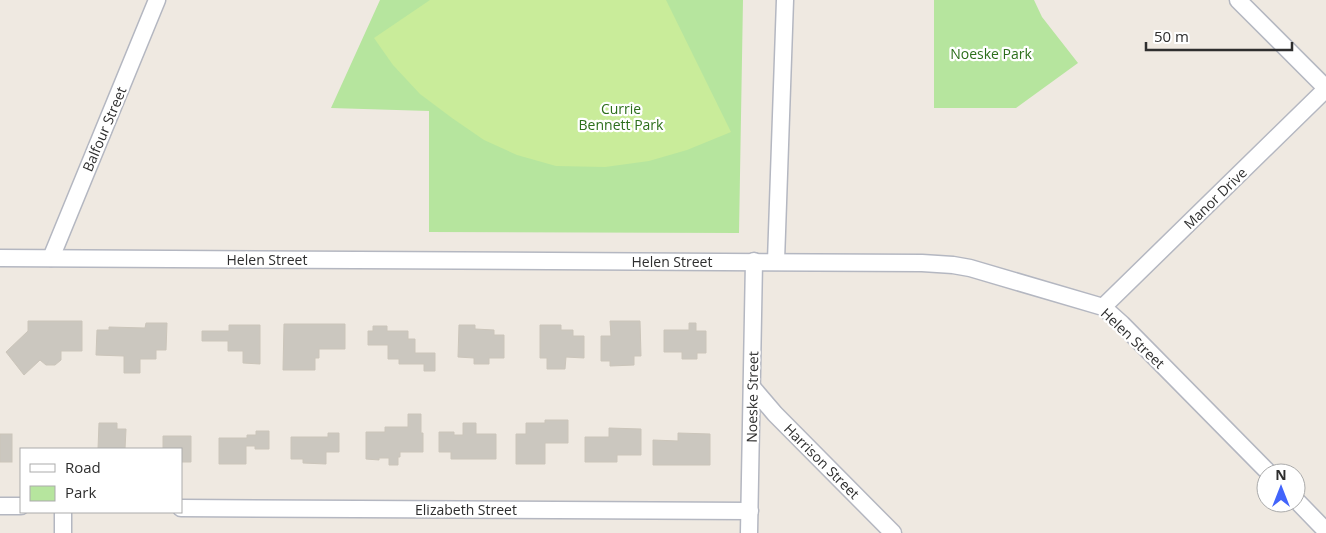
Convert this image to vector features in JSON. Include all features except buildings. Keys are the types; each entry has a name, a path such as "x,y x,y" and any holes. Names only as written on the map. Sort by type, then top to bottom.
{"street":[{"name":"Balfour Street","path":"51,258 157,0"},
{"path":"776,261 785,0"},
{"path":"1238,0 1326,88"},
{"name":"Manor Drive","path":"1103,308 1326,88"},
{"name":"Helen Street","path":"0,258 776,261 953,265 1103,308 1122,324 1259,463"},
{"name":"Noeske Street","path":"749,533 754,261"},
{"name":"Harrison Street","path":"752,386 776,414 893,533"},
{"path":"0,506 20,506"},
{"name":"Elizabeth Street","path":"182,508 750,511"},
{"path":"1306,510 1326,531"},
{"path":"63,513 63,533"}],"green space":[{"name":"Currie Bennett Park","path":"380,0 743,0 739,233 429,232 429,111 331,108"},
{"path":"430,0 666,0 731,132 687,150 649,161 605,167 556,166 517,155 484,140 420,94 393,65 374,38"},
{"name":"Noeske Park","path":"934,0 1034,0 1042,17 1078,63 1016,108 934,108"}]}
